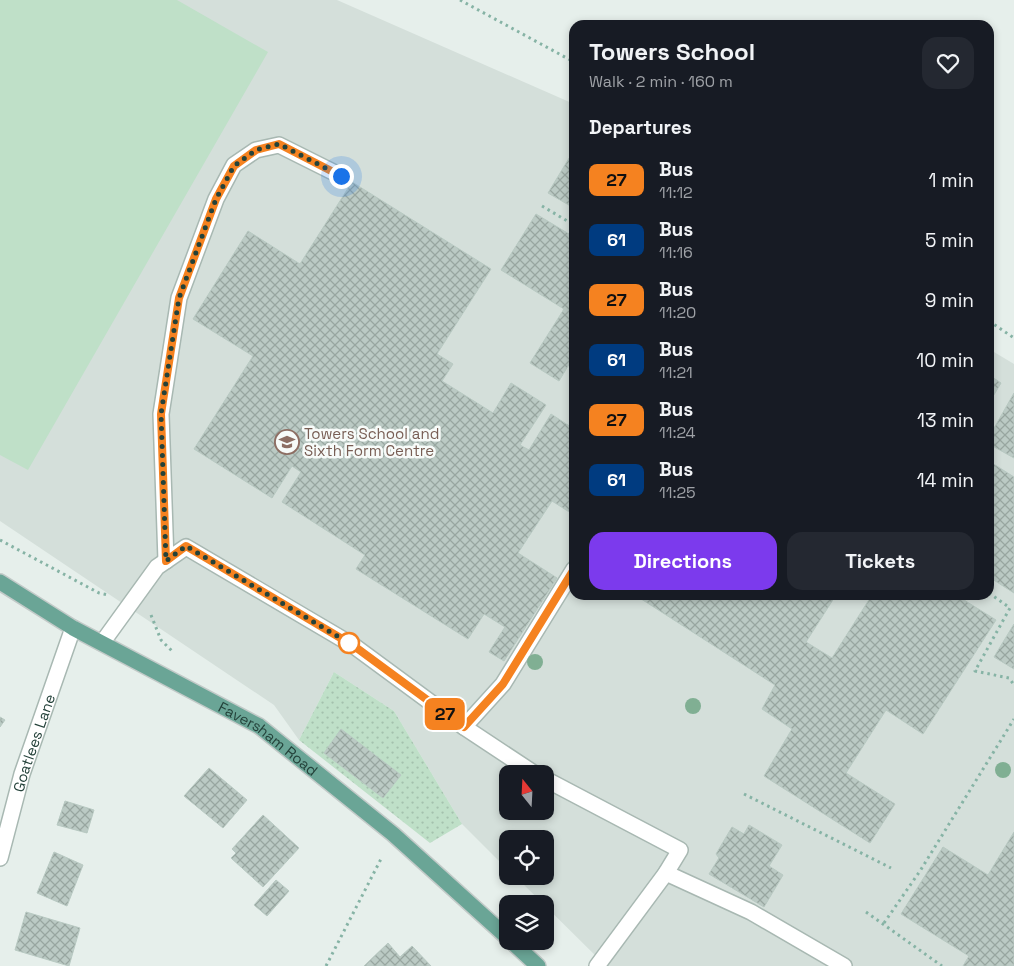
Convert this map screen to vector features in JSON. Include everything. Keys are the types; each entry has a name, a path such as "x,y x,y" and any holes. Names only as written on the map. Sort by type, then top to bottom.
{"main road":[{"name":"Faversham Road","path":"0,582 73,628 259,726 393,834 499,930"},
{"path":"521,950 538,966"}],"street":[{"path":"166,561 161,414 179,298 216,199 234,166 256,150 279,144 341,176"},
{"path":"102,643 157,567 186,546 354,646 464,727 521,765"},
{"path":"464,727 503,684 569,577"},
{"name":"Goatlees Lane","path":"0,858 22,774 73,628"},
{"path":"554,784 680,850 666,873 597,966"},
{"path":"666,873 751,912 844,966"}],"path":[{"path":"460,0 569,59"},
{"path":"542,206 569,222"},
{"path":"994,324 1014,338"},
{"path":"0,540 99,593 133,601 153,616 161,640 175,653"},
{"path":"994,597 1010,608 976,671 1009,678 1014,685"},
{"path":"884,923 920,871 1014,719"},
{"path":"744,794 891,868"},
{"path":"326,966 393,834"},
{"path":"866,912 942,966"}],"shaded area":[{"name":"Towers School and Sixth Form Centre","path":"0,0 337,0 569,102 569,600 994,600 994,352 1014,364 1014,966 606,966 554,915 554,895 534,895 524,885 554,885 554,830 499,830 499,861 462,824 394,711 334,672 299,740 274,705 0,521"}],"green space":[{"path":"0,0 177,0 268,52 28,470 0,455"},
{"path":"334,672 394,711 462,824 430,843 299,740","holes":["342,730 383,798 324,753"]}],"building":[{"path":"569,158 569,205 548,193"},
{"path":"352,182 491,269 437,354 453,364 442,381 493,413 511,383 546,405 520,445 529,450 551,414 569,426 569,512 552,501 518,553 557,578 504,661 489,652 505,627 484,614 468,639 356,569 365,555 282,502 301,472 292,466 272,498 194,449 253,356 193,319 248,231 300,264"},
{"path":"536,214 569,234 569,364 559,381 530,363 564,309 501,270"},
{"path":"994,378 1001,383 994,395"},
{"path":"1014,393 1014,458 994,447 994,428"},
{"path":"994,464 1014,477 1014,593 994,580"},
{"path":"643,600 833,600 806,642 832,658 869,600 964,600 996,620 923,734 886,710 846,773 895,804 870,843 764,776 792,729 762,709 775,685"},
{"path":"1014,624 1014,669 994,657"},
{"path":"0,717 5,720 0,727"},
{"path":"341,729 401,775 383,798 324,753"},
{"path":"209,768 247,800 223,828 184,796"},
{"path":"65,801 94,810 87,833 57,825"},
{"path":"263,815 299,848 263,887 231,858 236,853 232,849"},
{"path":"749,825 782,845 769,866 783,875 764,907 709,874 719,858 716,854 732,827 744,834"},
{"path":"1014,832 1014,966 963,966 969,956 901,914 943,847 988,875"},
{"path":"54,852 83,865 67,906 37,893"},
{"path":"276,880 289,891 267,916 254,905"},
{"path":"26,912 80,928 69,966 15,950"},
{"path":"388,943 400,957 412,946 431,966 364,966"}],"bus line":[{"name":"27","path":"341,176 279,144 256,150 234,166 216,199 179,298 161,414 166,561 186,546 354,646 464,727 503,684 569,577"}],"place":[{"name":"Towers School and Sixth Form Centre","path":"287,442"}],"route":[{"path":"341,176 279,144 256,150 234,166 216,199 179,298 161,414 162,476 166,561 186,546 354,646 349,643"}]}
